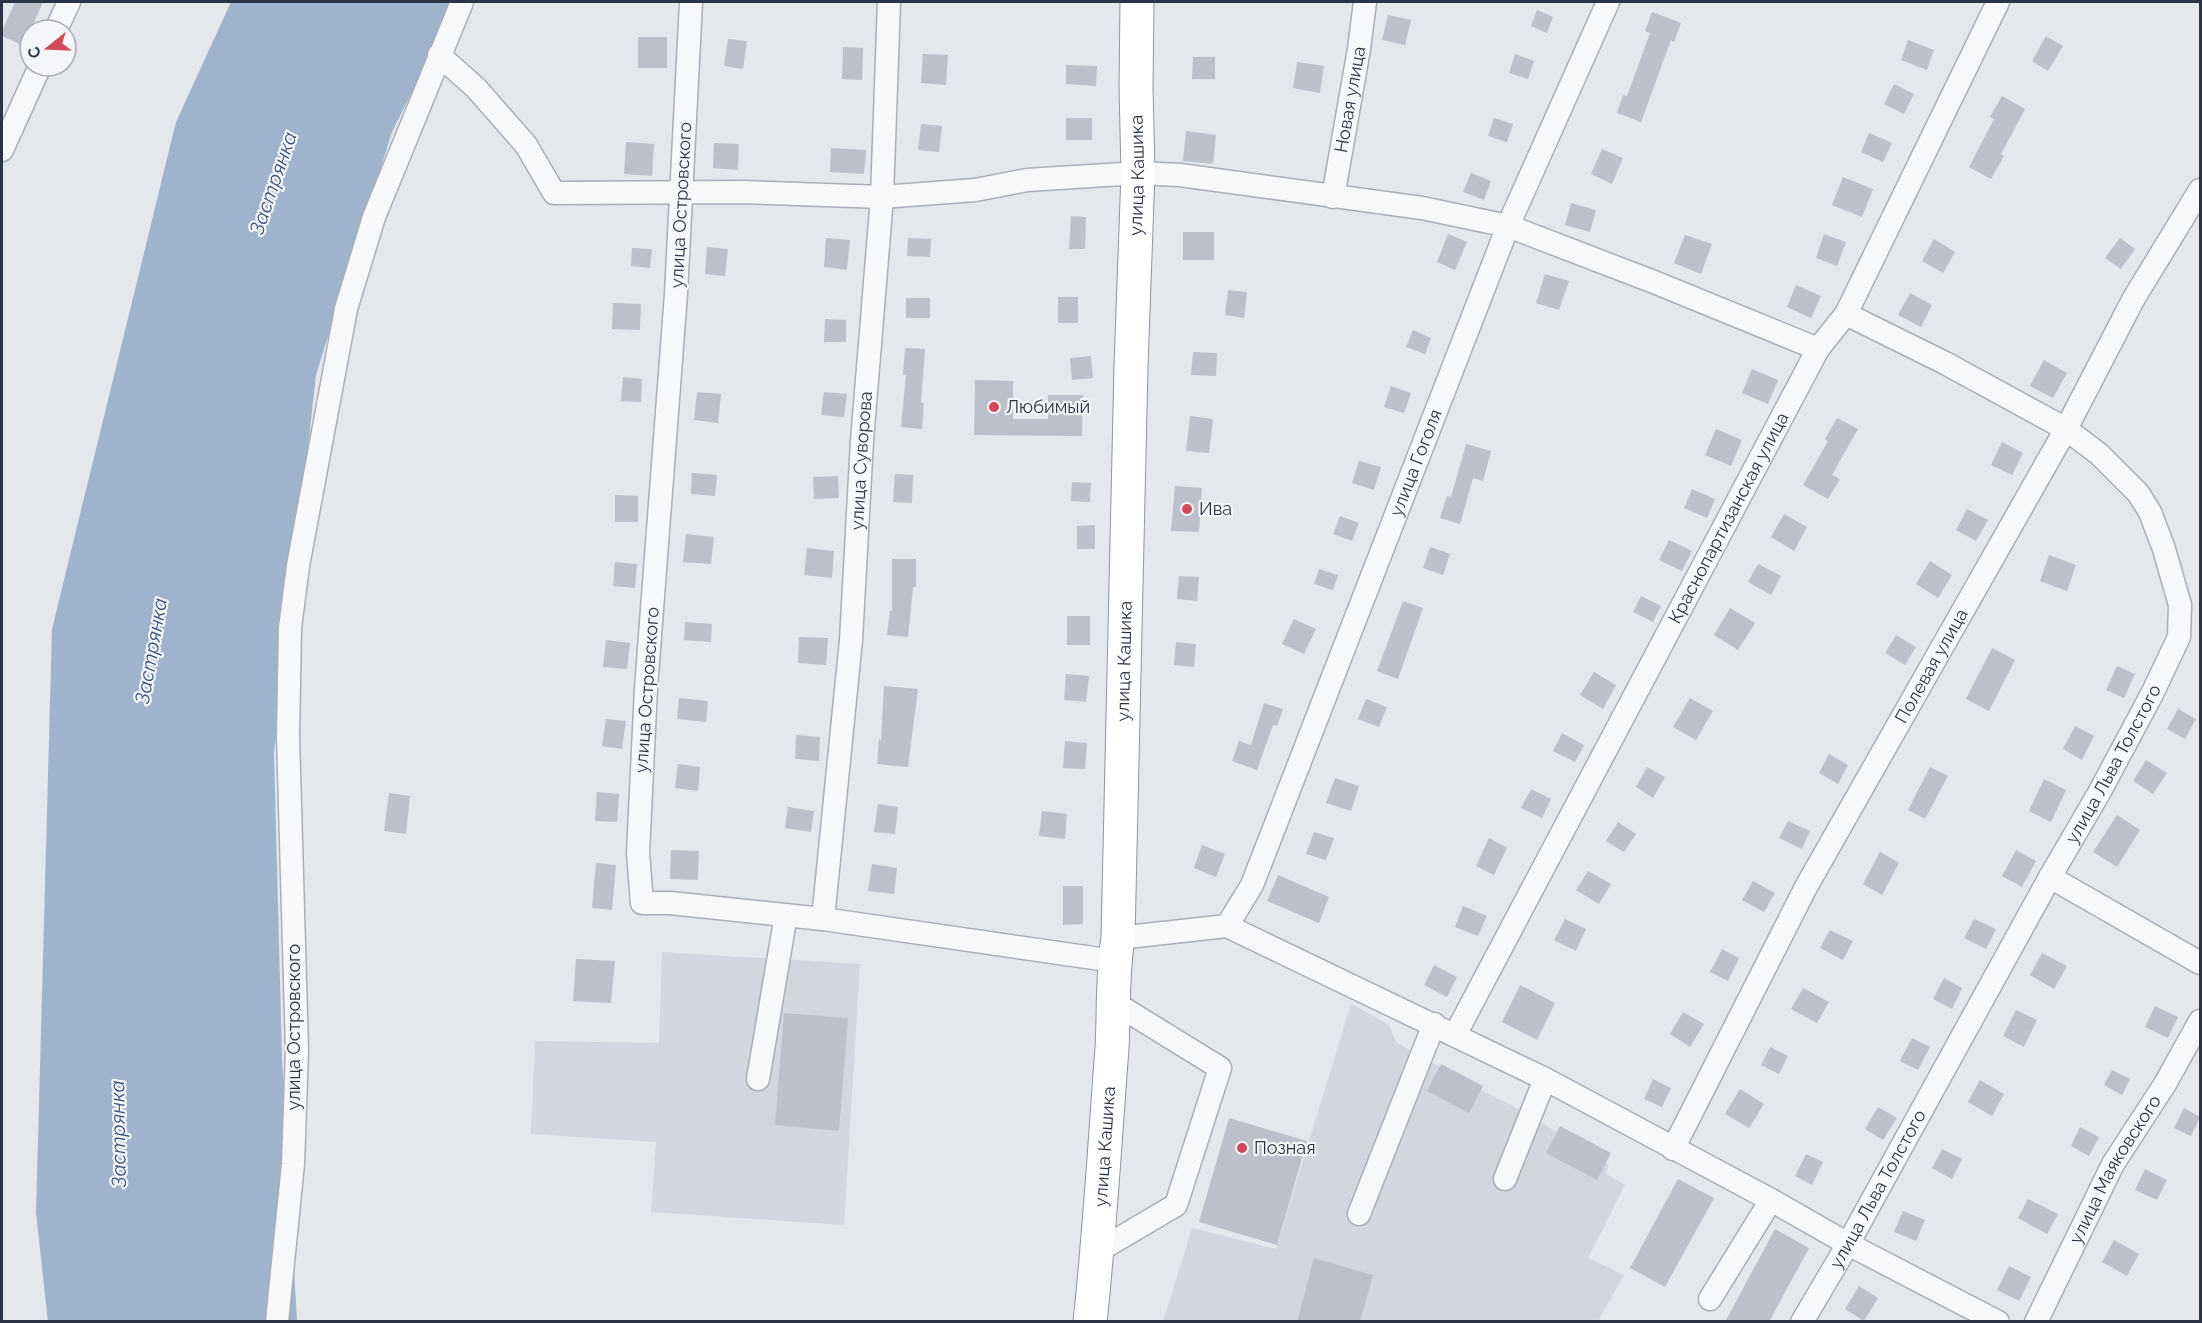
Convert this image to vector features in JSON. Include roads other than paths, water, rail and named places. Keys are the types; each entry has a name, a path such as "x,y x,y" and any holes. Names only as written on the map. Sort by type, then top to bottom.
{"highway":[{"name":"улица Кашика","path":"1090,1322 1098,1251 1116,950 1138,173 1137,2"}],"street":[{"path":"62,18 69,2"},
{"name":"улица Островского","path":"278,1322 293,1164 297,1050 288,736 291,628 298,566 346,309 374,217 462,2"},
{"name":"улица Островского","path":"691,2 682,192 646,688 638,853 642,903 670,903 1116,950 1227,926"},
{"name":"улица Суворова","path":"823,919 851,640 862,441 882,197 889,2"},
{"name":"Новая улица","path":"1333,197 1365,2"},
{"name":"улица Гоголя","path":"1227,926 1252,885 1508,226 1608,2"},
{"name":"Краснопартизанская улица","path":"1455,1035 1818,349 1846,314 1998,2"},
{"path":"439,56 476,88 526,145 554,193 682,192 882,197 975,190 1027,180 1138,173 1180,175 1422,208 1508,226 1818,349"},
{"path":"2,150 35,78"},
{"name":"Полевая улица","path":"1673,1149 1806,886 2066,429 2134,298 2200,190"},
{"name":"улица Льва Толстого","path":"1802,1322 1848,1244 2152,694 2179,637 2180,615 2180,605 2164,549 2150,512 2138,493 2099,454 2066,429 1945,363 1846,314"},
{"path":"2050,877 2200,963"},
{"path":"758,1079 786,915"},
{"path":"1227,926 1545,1079 1771,1200 1848,1244 1998,1322"},
{"path":"1098,1251 1176,1205 1220,1068 1113,1002"},
{"name":"улица Маяковского","path":"2036,1322 2113,1164 2165,1084 2200,1021"},
{"path":"1359,1214 1434,1024"},
{"path":"1505,1179 1545,1079"},
{"path":"1710,1299 1771,1200"}],"water":[{"name":"Застрянка","path":"231,2 457,2 392,132 316,375 274,753 282,1058 297,1321 48,1322 36,1213 52,629 176,122"}],"place":[{"name":"Любимый","path":"994,407"},
{"name":"Ива","path":"1187,509"},
{"name":"Позная","path":"1242,1148"}]}
